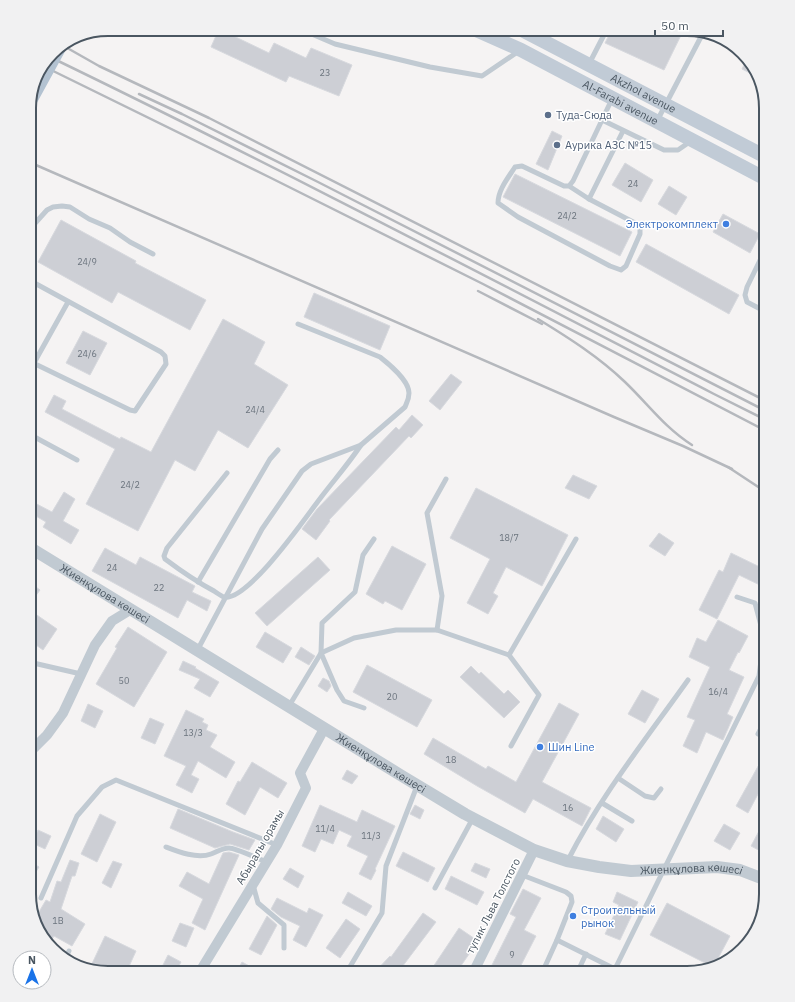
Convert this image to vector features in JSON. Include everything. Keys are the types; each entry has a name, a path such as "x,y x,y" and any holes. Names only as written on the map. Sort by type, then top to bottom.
{"main road":[{"name":"Al-Farabi avenue","path":"490,36 521,50 759,175"},
{"name":"Akzhol avenue","path":"533,36 759,153"}],"street":[{"name":"Жиенқұлова көшесі","path":"36,551 417,786 534,850 567,861 631,871 717,867 740,870 759,877"},
{"path":"36,746 48,735 63,713 96,645 112,621 130,610"},
{"name":"Абыралы орамы","path":"203,966 277,845 306,788 300,773 324,729"},
{"name":"тупик Льва Толстого","path":"476,966 534,850"}],"lane":[{"path":"316,36 335,44 430,67 482,76 521,50"},
{"path":"588,65 603,36"},
{"path":"657,122 701,37"},
{"path":"569,186 573,181 612,98"},
{"path":"602,120 664,150 678,150 692,140"},
{"path":"589,199 622,131"},
{"path":"522,166 564,186 569,186 589,199 637,224 640,229 640,234 626,266 621,270 610,266 518,217 498,203 500,191 515,167 522,166"},
{"path":"36,222 47,210 53,207 62,206 70,208 88,219 110,228 130,242 153,254"},
{"path":"759,262 747,287 745,295 748,302 759,308"},
{"path":"36,284 161,352 165,356 166,364 135,411 130,410 36,364"},
{"path":"36,354 68,302"},
{"path":"227,473 167,548 164,556 165,560 198,582 225,597 232,596 241,591 282,550 322,496 353,458 361,445 405,407 409,400 408,386 391,365 380,357 298,324"},
{"path":"36,438 77,460"},
{"path":"197,651 262,529 302,471 311,464 361,445"},
{"path":"198,582 270,459 278,450"},
{"path":"437,630 442,596 427,513 446,479"},
{"path":"364,708 344,701 337,690 321,653 322,623 355,592 363,555 374,539"},
{"path":"509,655 576,539"},
{"path":"738,597 754,603 759,620"},
{"path":"288,707 321,653 354,638 396,630 437,630 509,655 539,695 511,746"},
{"path":"36,664 82,675"},
{"path":"616,966 759,676"},
{"path":"567,861 581,834 618,778 688,680"},
{"path":"618,778 645,796 654,798 661,789"},
{"path":"41,898 76,816 102,787 116,780 277,845"},
{"path":"351,966 382,913 386,866 417,786"},
{"path":"602,803 632,821"},
{"path":"435,888 473,818"},
{"path":"166,847 182,853 200,855 210,855 223,849 231,848 267,862"},
{"path":"522,875 566,892 571,896 572,902 545,966"},
{"path":"253,884 258,903 284,925 284,948"},
{"path":"557,940 586,954 606,966"},
{"path":"580,966 586,954"}],"building":[{"path":"216,36 234,36 269,53 274,43 306,58 311,48 352,65 339,96 289,76 286,82 211,47"},
{"path":"608,36 681,36 664,70 605,43"},
{"path":"744,64 749,73 742,69"},
{"path":"552,131 562,136 548,170 536,164"},
{"path":"625,163 653,180 641,202 612,185"},
{"path":"515,174 632,232 620,256 503,197"},
{"path":"669,186 687,197 676,215 658,204"},
{"path":"723,214 759,233 759,236 750,253 713,232"},
{"path":"61,220 136,261 135,263 206,300 190,330 118,292 112,303 38,262"},
{"path":"646,244 739,295 729,314 636,262"},
{"path":"314,293 390,326 380,350 304,317"},
{"path":"223,319 265,342 254,364 288,385 248,448 218,430 195,471 175,460 138,531 86,504 115,449 45,412 54,395 66,401 62,409 120,439 121,437 151,452"},
{"path":"83,331 107,343 90,375 66,363"},
{"path":"451,374 462,382 440,410 429,401"},
{"path":"412,415 423,425 411,438 409,436 329,520 330,521 316,540 302,529 317,509 396,427 399,430"},
{"path":"573,475 597,486 589,499 565,488"},
{"path":"476,488 568,535 542,586 506,567 493,593 498,596 488,614 467,603 490,559 450,538"},
{"path":"64,492 75,499 63,521 79,530 71,544 43,527 46,522 36,516 36,504 52,512"},
{"path":"659,533 674,543 665,556 649,546"},
{"path":"392,546 426,564 402,610 385,601 383,604 366,594"},
{"path":"105,548 136,565 140,557 195,586 192,592 211,601 207,611 187,600 178,618 92,571"},
{"path":"731,553 759,567 759,585 739,575 717,619 699,610 719,570 723,572"},
{"path":"318,557 330,570 267,626 255,613"},
{"path":"36,587 40,590 36,595"},
{"path":"36,614 57,629 43,650 36,645"},
{"path":"718,620 748,636 729,670 744,677 727,714 733,717 723,740 706,732 697,753 683,746 695,720 687,717 710,667 689,657 697,638 706,642"},
{"path":"128,627 167,652 134,707 96,684 117,648 115,647"},
{"path":"265,632 292,648 283,663 256,647"},
{"path":"301,647 315,656 309,665 295,657"},
{"path":"183,661 196,667 195,668 219,682 210,697 194,688 200,679 179,670"},
{"path":"367,665 432,700 417,727 353,692"},
{"path":"471,666 479,674 481,672 504,694 508,690 520,702 504,718 460,677"},
{"path":"323,678 329,681 331,686 327,692 318,686"},
{"path":"642,690 659,699 645,723 628,714"},
{"path":"559,703 579,714 542,782 591,808 582,826 533,799 525,813 424,754 433,738 486,769 488,766 516,782"},
{"path":"88,704 103,711 95,728 81,721"},
{"path":"186,710 204,719 202,722 208,725 206,730 217,735 210,747 235,762 226,778 198,761 191,775 199,779 192,793 176,785 186,766 164,756"},
{"path":"150,718 164,724 155,744 141,738"},
{"path":"252,762 287,783 278,798 260,787 245,815 226,804 238,781 240,782"},
{"path":"759,765 759,792 748,813 736,806"},
{"path":"347,770 358,776 352,784 342,779"},
{"path":"320,805 357,822 362,810 395,826 371,880 359,874 368,856 347,846 352,836 339,830 333,844 321,839 315,852 302,846"},
{"path":"415,805 424,810 420,819 410,814"},
{"path":"178,809 255,840 249,850 230,844 215,848 170,828"},
{"path":"100,814 116,822 97,862 81,854"},
{"path":"603,816 624,829 616,842 596,829"},
{"path":"724,824 740,833 730,850 714,841"},
{"path":"38,830 51,836 45,849 36,845 36,834"},
{"path":"759,831 759,850 751,846"},
{"path":"229,852 239,855 205,930 192,923 203,899 179,886 187,872 209,884 223,853"},
{"path":"403,852 435,868 428,882 396,866"},
{"path":"70,860 79,863 75,876 72,876 61,909 85,924 72,946 54,936 52,939 43,926 39,913 46,900 50,902 57,881 61,882"},
{"path":"113,861 122,864 111,888 102,883"},
{"path":"475,863 490,869 486,878 471,871"},
{"path":"290,868 304,876 298,888 283,879"},
{"path":"451,876 484,892 477,905 445,889"},
{"path":"523,889 541,898 524,930 536,936 521,966 492,966 516,917 510,914"},
{"path":"348,892 372,906 366,916 342,903"},
{"path":"617,892 638,902 620,940 605,934 619,905 613,902"},
{"path":"277,898 307,913 309,908 323,915 306,947 293,940 300,926 281,917 271,909"},
{"path":"667,903 730,936 718,958 706,964 650,935"},
{"path":"423,913 436,922 403,966 381,966 390,956 391,957"},
{"path":"267,916 277,925 261,955 249,949"},
{"path":"346,919 360,929 340,958 326,948"},
{"path":"180,923 194,928 186,947 172,941"},
{"path":"459,928 478,941 461,966 434,966"},
{"path":"105,936 136,951 129,966 92,964"},
{"path":"168,955 181,962 179,966 162,966"},
{"path":"242,962 249,966 240,966"}],"railway":[{"path":"68,48 99,66 209,118 759,397"},
{"path":"55,59 300,181 759,416"},
{"path":"48,68 483,284 759,427"},
{"path":"139,94 318,182 759,407"},
{"path":"36,165 683,446 732,469"},
{"path":"478,291 542,324"},
{"path":"538,319 605,364 625,382 673,431 692,445"},
{"path":"728,467 759,487"}],"place":[{"name":"Туда-Сюда","path":"548,115"},
{"name":"Аурика АЗС №15","path":"557,145"},
{"name":"Электрокомплект","path":"726,224"},
{"name":"Шин Line","path":"540,747"},
{"name":"Строительный рынок","path":"573,916"}]}
